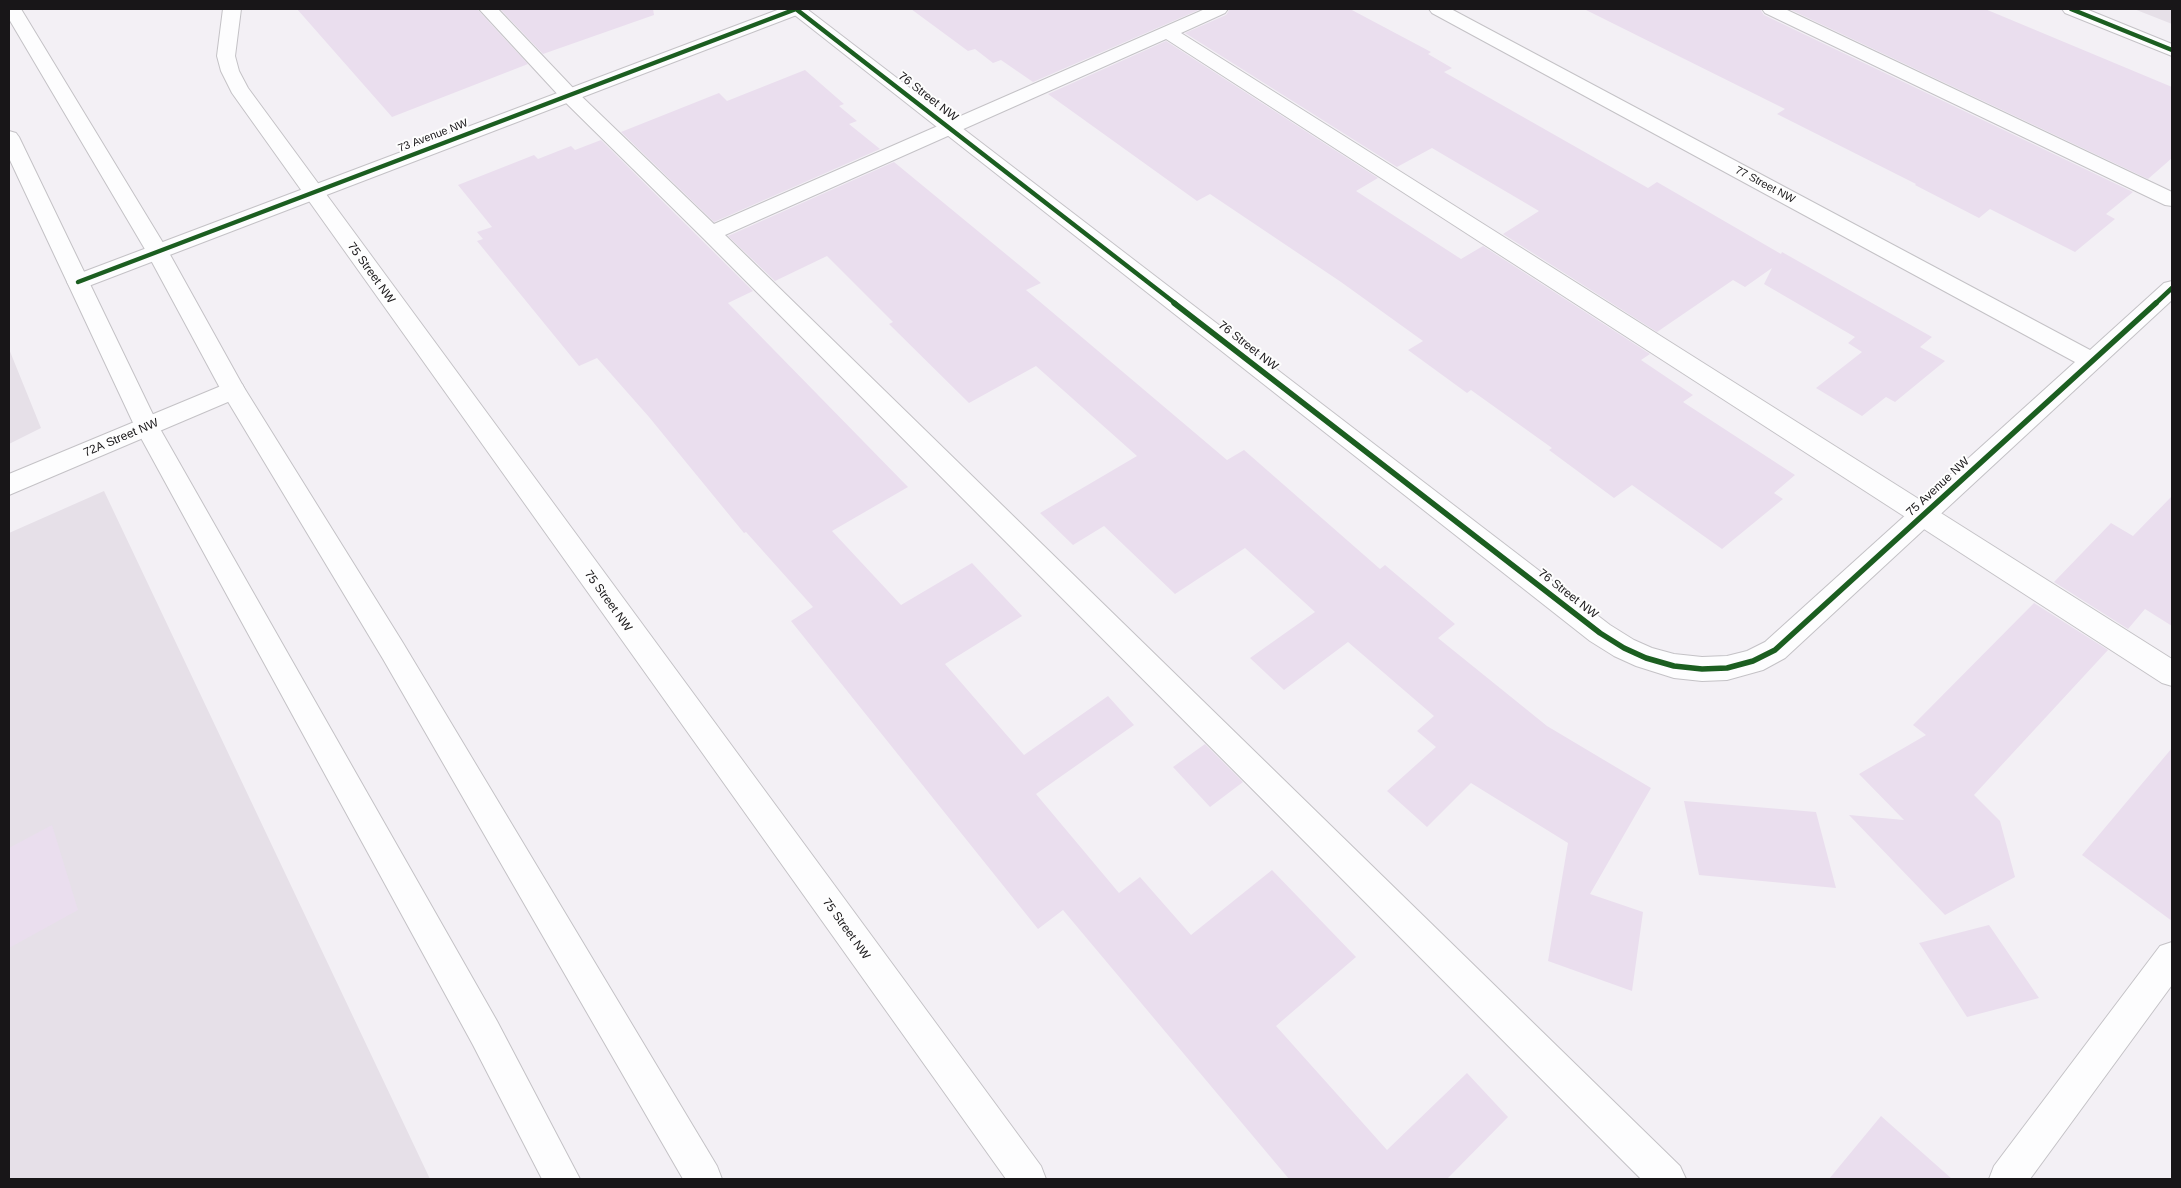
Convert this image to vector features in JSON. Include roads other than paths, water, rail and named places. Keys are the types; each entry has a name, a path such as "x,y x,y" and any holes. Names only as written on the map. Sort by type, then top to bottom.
{"street":[{"path":"12,9 157,251 234,390 393,652 704,1179"},
{"name":"75 Street NW","path":"232,9 226,56 230,71 239,89 1028,1179"},
{"path":"488,9 569,95 1667,1179"},
{"name":"73 Avenue NW","path":"78,282 796,9"},
{"name":"76 Street NW","path":"796,9 1600,633 1624,648 1646,658 1674,666 1702,669"},
{"path":"711,234 1219,9"},
{"name":"77 Street NW","path":"1438,9 2092,361"},
{"path":"1771,9 2172,200"},
{"path":"2071,9 2172,50"},
{"path":"32,40 34,16"},
{"path":"1167,32 2172,674"},
{"path":"11,143 147,427 485,1033 562,1179"},
{"name":"75 Avenue NW","path":"1702,669 1727,668 1753,661 1775,650 2172,288"},
{"name":"72A Street NW","path":"9,485 234,390"},
{"path":"2008,1179 2172,958"}]}
